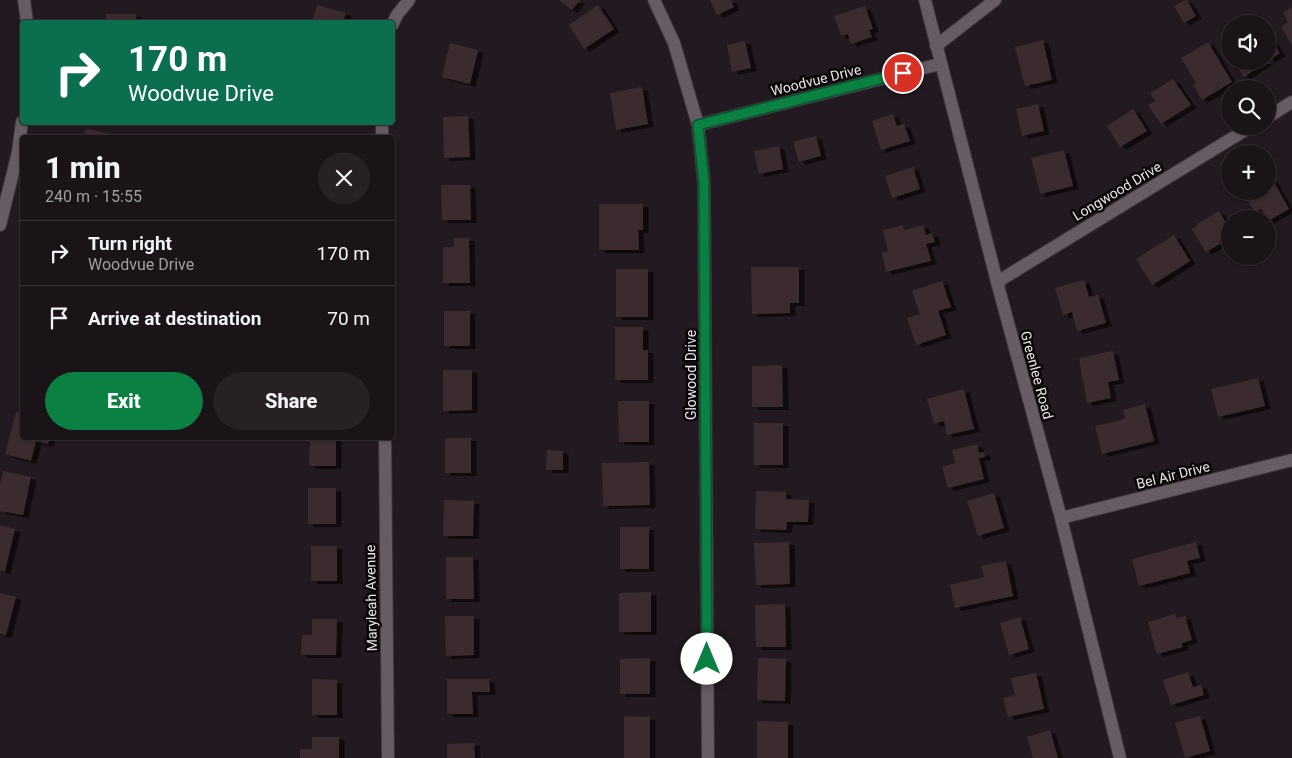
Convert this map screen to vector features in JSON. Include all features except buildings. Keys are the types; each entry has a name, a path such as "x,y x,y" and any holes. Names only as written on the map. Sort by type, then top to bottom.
{"street":[{"path":"24,0 27,20"},
{"path":"394,20 409,0"},
{"name":"Glowood Drive","path":"654,0 674,43 698,125 704,183 708,758"},
{"name":"Greenlee Road","path":"925,0 997,282 1061,518 1120,758"},
{"path":"936,46 995,0"},
{"name":"Woodvue Drive","path":"698,125 940,64"},
{"path":"1276,112 1292,102"},
{"name":"Longwood Drive","path":"997,282 1237,135"},
{"path":"0,225 20,137"},
{"name":"Maryleah Avenue","path":"385,440 388,758"},
{"name":"Bel Air Drive","path":"1061,518 1292,460"}],"route":[{"path":"707,659 704,183 698,125 903,73"}]}
